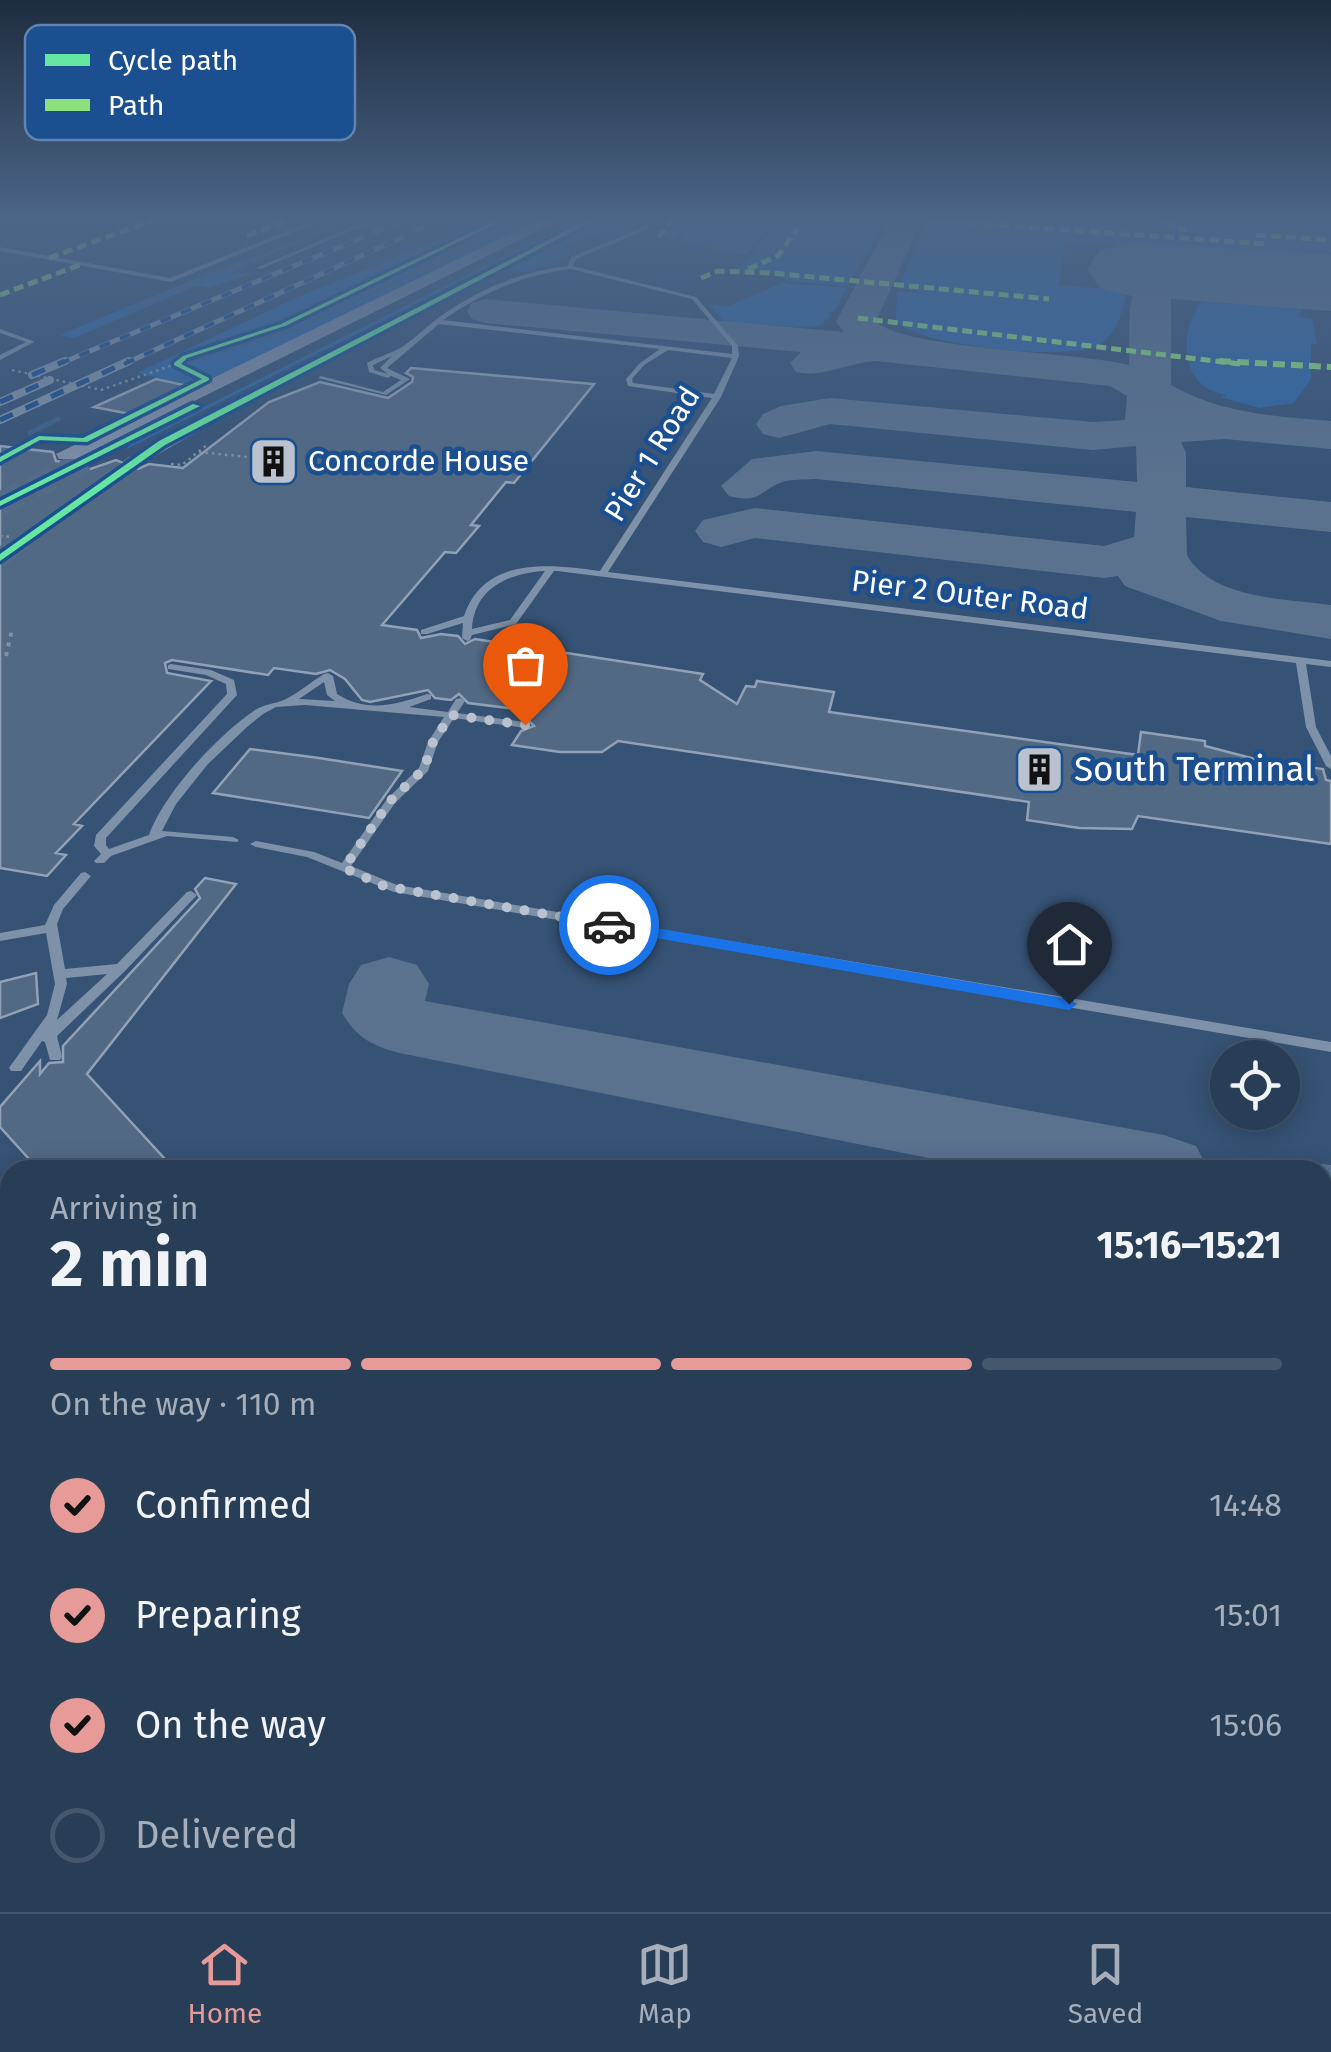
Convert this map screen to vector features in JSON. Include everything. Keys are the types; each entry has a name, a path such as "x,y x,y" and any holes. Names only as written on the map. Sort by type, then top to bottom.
{"main road":[{"path":"68,454 371,307"},
{"path":"94,457 397,307"}],"street":[{"path":"134,462 149,451 188,450 248,397 422,307"}],"lane":[{"path":"407,379 382,370 440,322 465,307"},
{"path":"702,307 736,346 736,356"},
{"name":"Pier 1 Road","path":"440,322 736,356 717,397 603,573"},
{"path":"0,330 31,342 0,358"},
{"path":"407,379 376,373 368,366 378,357 412,346"},
{"path":"670,348 642,364 628,384 644,390 717,397"},
{"path":"321,378 381,394 407,379"},
{"path":"424,632 465,619 467,635 513,622 552,568"},
{"name":"Pier 2 Outer Road","path":"465,619 493,578 552,568 1331,664"},
{"path":"1301,661 1310,727 1331,766"},
{"path":"172,667 222,676 231,682 232,695 98,842 104,858 155,835 179,832 234,840"},
{"path":"155,835 167,808 259,710 308,692 328,676 332,695 359,707"},
{"path":"388,708 427,697"},
{"path":"344,868 390,801 424,769 433,742 460,702"},
{"path":"283,703 388,708 525,725"},
{"path":"256,844 302,852 375,884 426,894 1331,1047"},
{"path":"86,876 58,908 51,928 60,993 54,1016 21,1063 191,895"},
{"path":"0,937 51,928"},
{"path":"60,974 120,968"},
{"path":"50,1035 55,1057"}],"path":[{"path":"11,370 101,390 184,364"},
{"path":"199,452 248,458"},
{"path":"172,472 182,466"},
{"path":"0,534 8,528"},
{"path":"0,534 12,537"},
{"path":"6,656 12,630"}],"shaded area":[{"path":"127,307 146,307 74,338 59,335"},
{"path":"276,307 359,307 195,386 137,373"},
{"path":"403,307 410,307 127,449 128,445"},
{"path":"712,307 837,307 821,325 809,327 725,323"},
{"path":"896,307 1122,307 1111,334 1099,345 1058,352 962,344 932,338 896,321"},
{"path":"1198,307 1303,307 1298,316 1312,319 1317,344 1311,344 1311,379 1294,403 1260,408 1220,397 1226,396 1201,384 1188,360 1192,319"}],"building":[{"name":"South Terminal","path":"411,368 594,384 514,483 506,482 471,525 479,526 456,553 445,552 382,625 417,630 421,638 458,636 465,644 475,639 703,674 700,680 737,704 746,686 755,687 757,681 834,692 829,712 1138,755 1141,732 1205,741 1205,746 1255,759 1323,769 1326,780 1331,781 1331,844 1138,816 1132,829 1079,828 1027,820 1029,802 618,741 602,752 560,752 512,745 521,731 534,726 528,720 533,711 468,703 459,694 451,700 435,698 428,690 370,702 362,700 345,679 330,670 316,674 274,668 268,675 172,660 165,663 167,673 211,681 74,824 82,826 56,853 66,855 47,876 0,868 0,446 53,452 56,461 78,463 82,472 116,460 138,469 149,464 183,468 269,402 320,382 388,398 412,382 413,377 406,373"},
{"path":"156,379 188,386 130,414 94,407"},
{"path":"250,749 402,771 369,818 213,793"},
{"path":"205,878 236,884 87,1074 166,1160 30,1160 0,1127 0,1107 40,1061 40,1074 49,1063 63,1062 63,1046 200,898 195,889"},
{"path":"36,973 38,1004 0,1018 0,982"}],"waterway":[{"path":"126,312 137,307"},
{"path":"187,361 181,363 301,327 342,307"},
{"path":"30,433 58,419"}],"taxiway":[{"path":"863,307 856,322 871,340 917,352"},
{"path":"1149,391 1152,307"},
{"path":"486,311 873,347"},
{"path":"811,363 836,352 875,349 1090,368 1125,377 1149,391"},
{"path":"1149,391 1182,410 1224,423"},
{"path":"1149,391 1148,420 1153,431"},
{"path":"779,424 797,415 830,411 1093,436 1153,431"},
{"path":"1153,431 1225,425 1331,435"},
{"path":"1153,431 1162,453 1161,500"},
{"path":"746,486 769,469 816,465 1161,500"},
{"path":"1161,500 1331,517"},
{"path":"1161,500 1160,555 1170,574 1194,591"},
{"path":"721,531 755,523 1104,562 1146,555 1160,542"},
{"path":"1144,574 1241,609 1331,622"},
{"path":"389,984 382,1013 399,1025 1111,1160"}],"tunnel":[{"path":"0,504 94,457"},
{"path":"16,547 134,462"},
{"path":"0,558 19,544"}],"railway":[{"path":"59,364 195,307"},
{"path":"124,364 248,307"},
{"path":"32,375 65,361"},
{"path":"0,420 129,361"},
{"path":"0,402 50,380"}],"marked path":[{"path":"858,318 1242,364 1331,367"}],"cycle path":[{"path":"176,364 185,357 283,325 320,307"},
{"path":"0,558 162,443 423,307"},
{"path":"0,460 39,438 84,440 207,379 176,364"},
{"path":"0,504 196,406"}],"way so far":[{"path":"525,725 451,715 433,742 424,769 390,801 344,868 384,886 609,925"}],"place":[{"name":"Concorde House","path":"273,461"},
{"name":"South Terminal","path":"1039,769"}],"route":[{"path":"609,925 1069,1004"}]}
